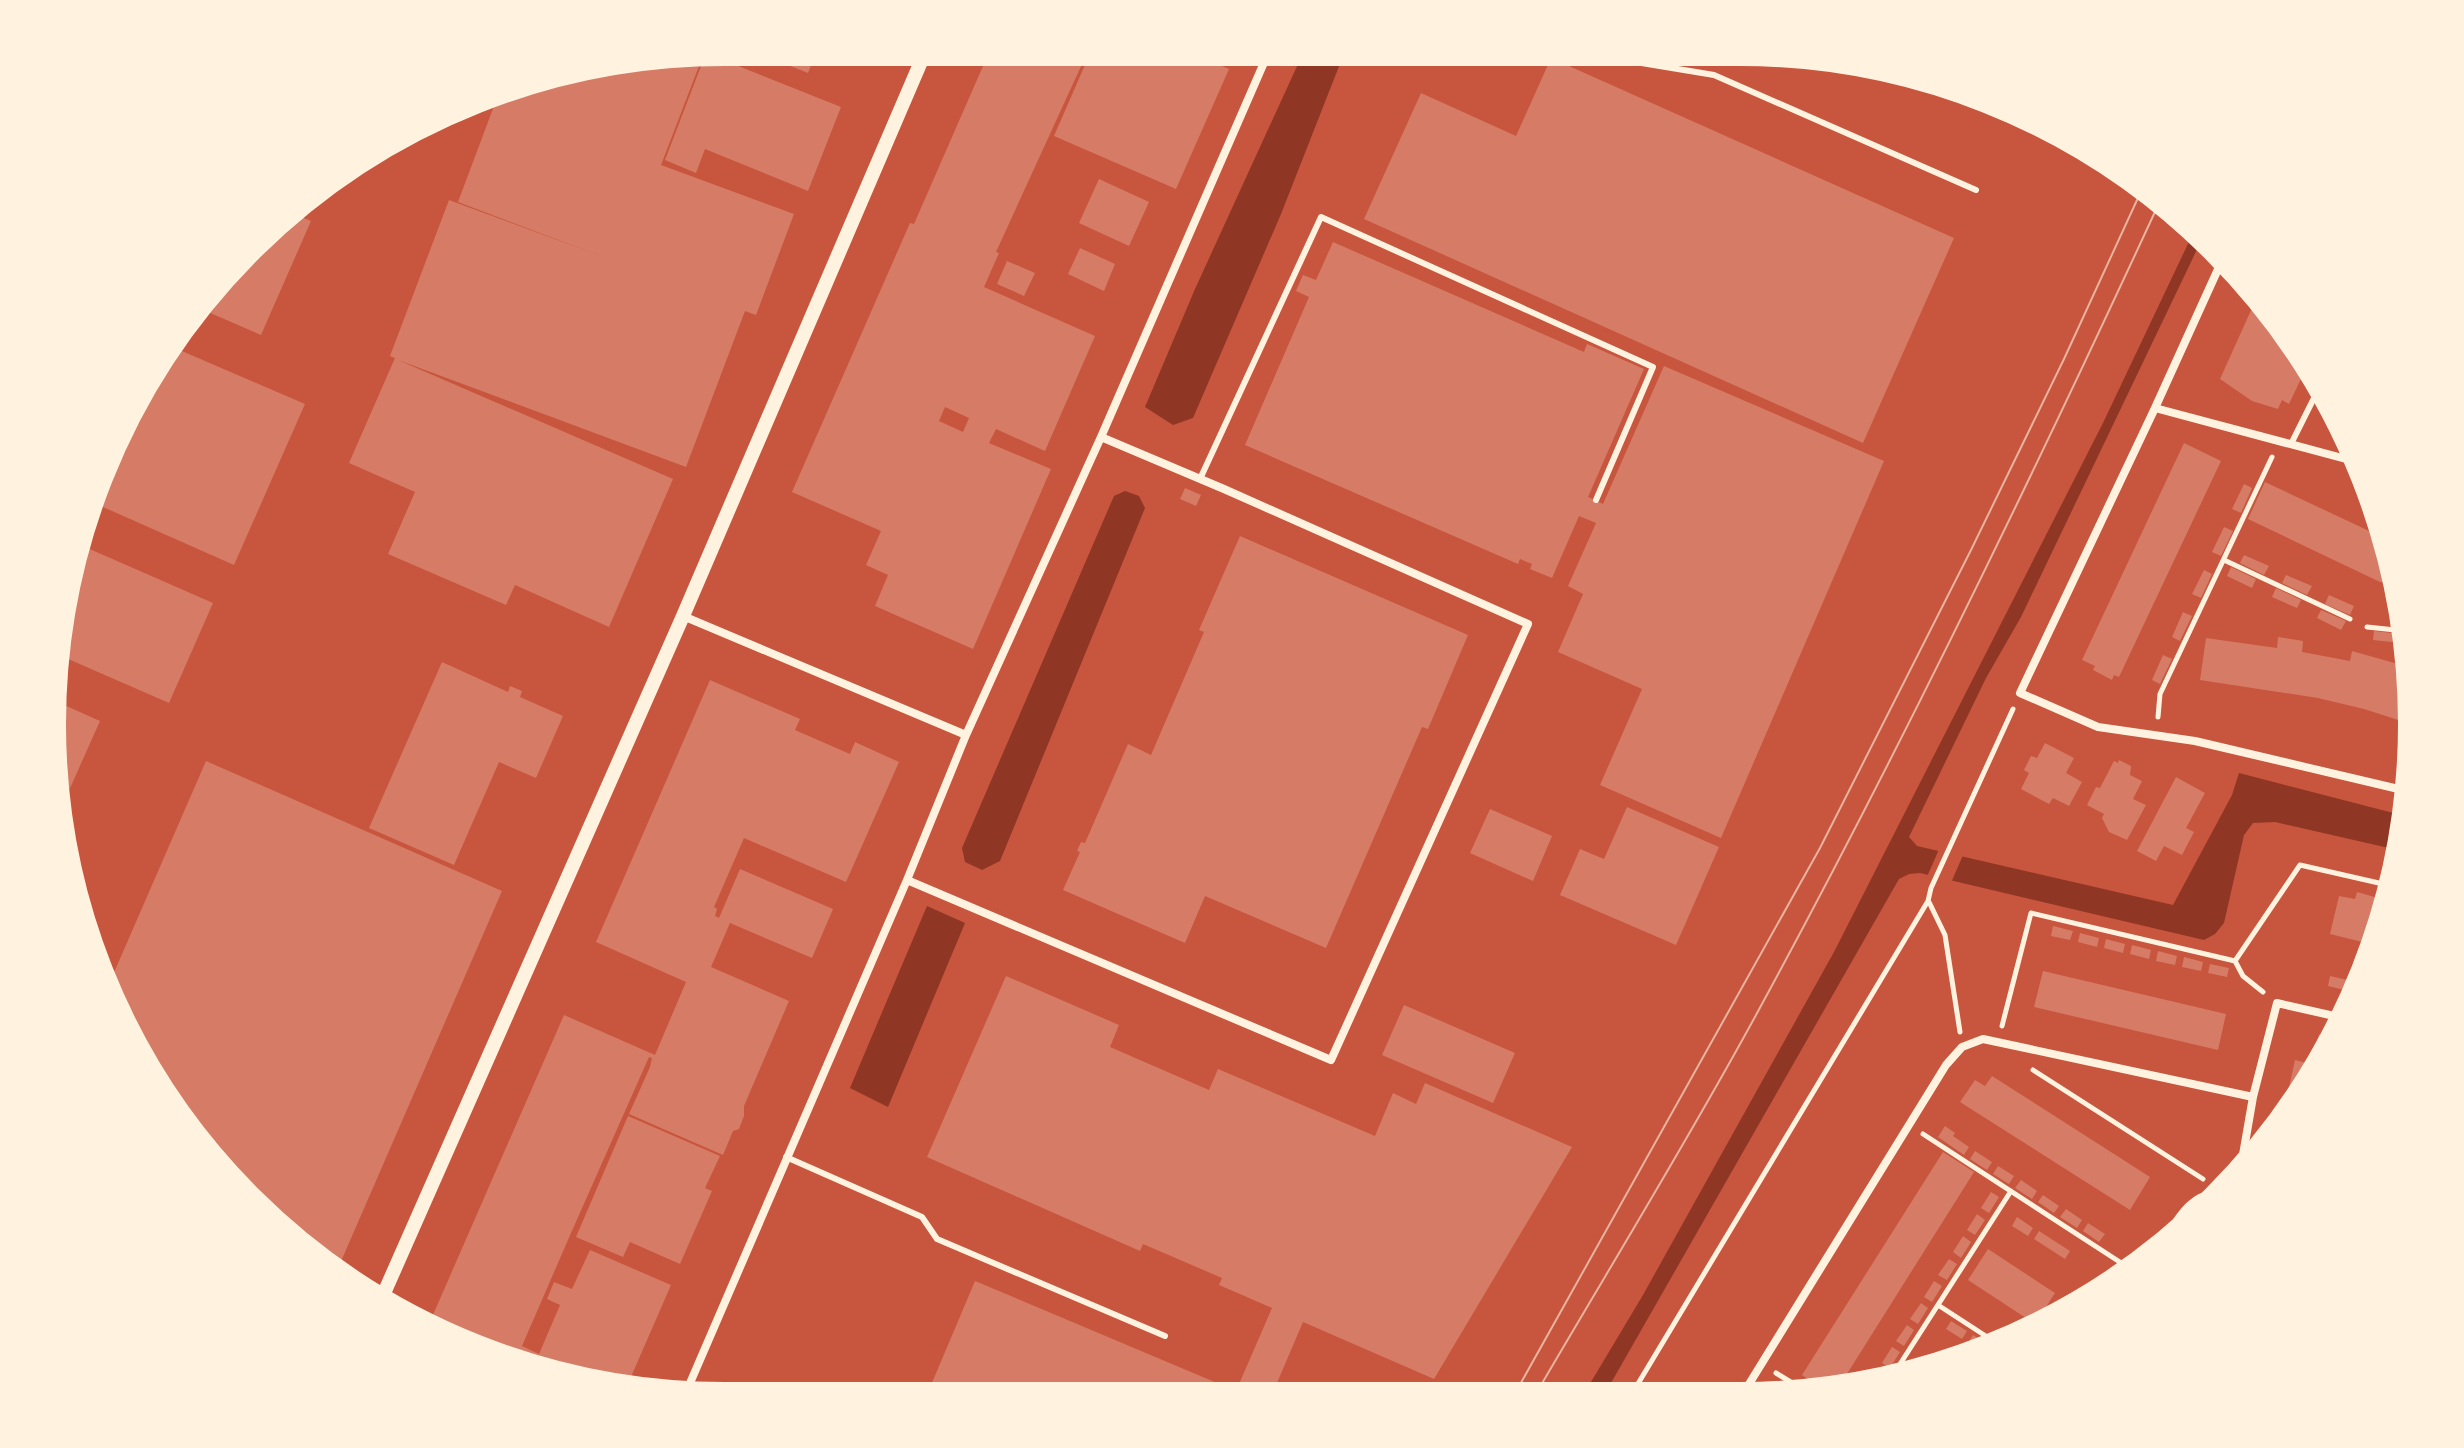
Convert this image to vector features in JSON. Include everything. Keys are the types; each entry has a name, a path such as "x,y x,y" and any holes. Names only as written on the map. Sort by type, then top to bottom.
{"street":[{"path":"385,1291 683,616 920,64"},
{"path":"690,1383 907,880 966,735 1101,437 1263,64"},
{"path":"2218,269 2020,693 2098,727 2195,741 2396,789"},
{"path":"2155,408 2344,458"},
{"path":"907,880 1331,1060 1528,624 1101,437"},
{"path":"683,616 966,735"},
{"path":"2244,1150 2253,1097 2277,1003 2332,1016"},
{"path":"1749,1384 1908,1125 1946,1065 1962,1047 1983,1039 2253,1097"},
{"path":"2179,1217 2196,1201"}],"lane":[{"path":"1648,64 1714,75 1976,190"},
{"path":"1200,479 1321,217 1653,367 1596,500"},
{"path":"2291,444 2314,398"},
{"path":"786,1157 922,1217 937,1239 1165,1336"}],"path":[{"path":"2156,735 2160,694 2280,442"},
{"path":"2224,560 2350,619"},
{"path":"2367,627 2393,630"},
{"path":"1638,1384 1928,901 1931,888 2020,693"},
{"path":"2235,961 2300,865 2380,883"},
{"path":"1928,901 1945,935 1962,1047"},
{"path":"2211,1187 2020,1062 1998,1042 2031,913 2235,961 2243,976 2277,1003"},
{"path":"1908,1125 2121,1263"},
{"path":"1900,1364 2011,1191"},
{"path":"1938,1305 1986,1336"},
{"path":"1761,1364 1791,1382"}],"shaded area":[{"path":"1298,64 1340,64 1281,214 1193,418 1173,425 1145,407 1195,289"},
{"path":"2189,241 2197,248 2191,262 2021,617 1986,678 1909,837 1917,846 2173,905 2232,795 2239,773 2394,813 2388,848 2275,822 2253,823 2244,835 2224,923 2215,934 2204,940 1920,873 1899,879 1610,1384 1590,1384 1643,1295 1834,952 2103,423"},
{"path":"1125,491 1139,496 1145,508 1000,861 982,870 965,862 962,848 1114,496"},
{"path":"927,906 965,923 888,1107 850,1088"}],"pier":[{"path":"1940,847 1964,853 1950,885 1926,879"}],"building":[{"path":"734,64 841,107 808,191 705,149 696,173 665,160 702,65"},
{"path":"785,64 812,64 808,73"},
{"path":"984,64 1082,64 996,252 999,253 984,287 1095,336 1045,451 996,429 989,443 1051,469 973,649 875,606 888,575 866,565 881,531 792,492 910,223 914,224","holes":["945,407 969,418 963,432 939,421"]},
{"path":"1085,64 1217,64 1229,69 1176,189 1054,136"},
{"path":"1548,64 1564,64 1954,238 1863,443 1364,219 1421,93 1516,136"},
{"path":"700,65 661,165 794,214 756,315 745,311 686,467 398,360 673,479 609,627 515,585 506,605 388,554 415,492 349,463 395,358 390,356 449,200 598,255 458,202 494,106 553,86 595,77"},
{"path":"1099,179 1149,202 1129,246 1079,223"},
{"path":"302,217 311,221 261,335 208,312 257,257"},
{"path":"1333,242 1584,352 1587,344 1644,369 1588,497 1603,504 1664,366 1884,461 1721,838 1600,785 1642,689 1558,652 1583,594 1568,586 1596,523 1579,516 1552,578 1530,569 1532,564 1520,559 1518,564 1245,445 1309,297 1296,291 1303,275 1316,280"},
{"path":"1080,248 1115,264 1104,291 1068,274"},
{"path":"1007,261 1035,273 1024,296 997,284"},
{"path":"2252,308 2302,377 2289,404 2282,400 2278,409 2252,401 2220,379"},
{"path":"180,350 305,404 234,565 101,506 132,432"},
{"path":"2184,443 2221,461 2119,677 2114,675 2112,680 2082,660"},
{"path":"2265,482 2371,532 2384,582 2380,582 2248,519"},
{"path":"2244,484 2252,488 2241,513 2232,509"},
{"path":"1185,488 1201,495 1196,506 1180,499"},
{"path":"2224,527 2233,531 2221,556 2212,552"},
{"path":"1240,536 1468,635 1428,729 1422,727 1326,948 1205,896 1185,943 1063,890 1080,852 1077,851 1081,842 1085,843 1128,744 1151,755 1204,632 1199,630"},
{"path":"88,548 213,603 169,703 68,659"},
{"path":"2244,555 2269,566 2264,575 2240,563"},
{"path":"2231,567 2256,579 2252,588 2227,576"},
{"path":"2204,570 2212,574 2201,598 2192,594"},
{"path":"2286,575 2312,586 2307,595 2282,583"},
{"path":"2276,588 2301,600 2297,608 2272,597"},
{"path":"2329,595 2354,606 2350,615 2325,604"},
{"path":"2321,610 2346,621 2341,630 2317,618"},
{"path":"2183,612 2192,616 2180,641 2172,637"},
{"path":"2374,631 2393,633 2395,642 2373,640"},
{"path":"2278,637 2303,641 2302,652 2350,661 2352,651 2397,664 2400,720 2318,698 2200,680 2206,638 2277,648"},
{"path":"2163,655 2172,659 2160,684 2152,680"},
{"path":"442,662 508,692 510,686 522,691 520,697 563,716 536,778 499,762 454,865 369,828"},
{"path":"710,680 800,719 795,730 850,754 855,742 899,762 846,882 744,838 714,907 717,909 715,916 719,918 740,869 833,909 812,958 730,923 711,967 789,1001 744,1106 739,1129 733,1131 723,1155 629,1114 650,1067 652,1058 649,1057 522,1346 539,1354 560,1305 547,1299 554,1282 572,1289 590,1250 671,1285 631,1377 553,1362 471,1334 432,1316 564,1015 655,1055 686,982 596,942"},
{"path":"64,705 100,721 68,793"},
{"path":"2045,743 2074,758 2066,773 2082,782 2069,806 2053,798 2049,804 2021,789 2029,773 2024,770 2031,756 2037,758"},
{"path":"2119,760 2131,766 2130,775 2142,781 2133,799 2146,805 2127,840 2109,832 2102,818 2104,814 2087,805 2114,761 2118,763"},
{"path":"206,761 502,891 341,1262 257,1191 200,1126 152,1054 113,975"},
{"path":"2176,777 2205,793 2186,828 2194,832 2182,855 2164,846 2156,861 2137,851"},
{"path":"1627,807 1719,847 1676,945 1560,895 1580,849 1604,859"},
{"path":"1490,809 1552,836 1533,881 1470,853"},
{"path":"2357,892 2377,898 2363,942 2330,934 2339,896 2355,899"},
{"path":"2053,926 2073,931 2070,940 2051,936"},
{"path":"2080,933 2099,938 2097,947 2078,942"},
{"path":"2106,939 2125,944 2123,953 2104,948"},
{"path":"2132,945 2151,950 2149,959 2130,954"},
{"path":"2158,951 2177,956 2175,965 2156,961"},
{"path":"2184,957 2203,962 2201,971 2182,967"},
{"path":"2210,964 2229,968 2227,977 2208,973"},
{"path":"2043,971 2226,1014 2218,1050 2034,1007"},
{"path":"1006,976 1119,1025 1110,1047 1209,1090 1218,1069 1375,1136 1393,1093 1416,1104 1425,1083 1572,1147 1434,1379 1303,1322 1277,1384 1239,1384 1272,1308 1219,1285 1222,1278 1143,1244 1140,1251 927,1157"},
{"path":"2330,976 2348,981 2344,990 2328,986"},
{"path":"1404,1005 1515,1053 1493,1103 1382,1055"},
{"path":"2295,1060 2306,1063 2288,1093"},
{"path":"1992,1076 2150,1177 2130,1210 1960,1102 1975,1080 1985,1086"},
{"path":"628,1116 720,1156 705,1188 712,1191 680,1264 630,1242 623,1257 576,1237"},
{"path":"1945,1126 1969,1147 1964,1155 1938,1137"},
{"path":"1975,1151 1992,1162 1987,1170 1970,1159"},
{"path":"1943,1152 1974,1172 1847,1375 1809,1380 1802,1375"},
{"path":"1998,1166 2014,1176 2009,1184 1993,1174"},
{"path":"2021,1180 2037,1191 2032,1199 2015,1188"},
{"path":"1991,1192 1999,1197 1989,1213 1981,1208"},
{"path":"2043,1195 2059,1206 2054,1213 2038,1202"},
{"path":"2066,1209 2082,1220 2077,1228 2060,1217"},
{"path":"1977,1214 1985,1220 1975,1235 1967,1230"},
{"path":"2017,1217 2033,1228 2028,1236 2012,1226"},
{"path":"2088,1223 2105,1234 2099,1242 2083,1231"},
{"path":"2039,1231 2070,1251 2065,1259 2034,1239"},
{"path":"1963,1236 1971,1242 1961,1258 1953,1252"},
{"path":"1988,1249 2055,1293 2044,1309 2027,1318 1968,1280"},
{"path":"1949,1259 1957,1264 1947,1280 1938,1275"},
{"path":"975,1281 1219,1384 931,1384"},
{"path":"1934,1281 1942,1286 1932,1302 1924,1297"},
{"path":"1921,1303 1928,1308 1918,1324 1910,1319"},
{"path":"1951,1321 1967,1331 1962,1339 1946,1329"},
{"path":"1907,1325 1914,1330 1904,1346 1896,1341"},
{"path":"1892,1347 1900,1352 1891,1366 1882,1363"}],"tram line":[{"path":"1520,1384 1820,848 1971,550 2138,197"},
{"path":"1542,1384 1702,1111 1810,915 1965,611 2155,211"}]}
